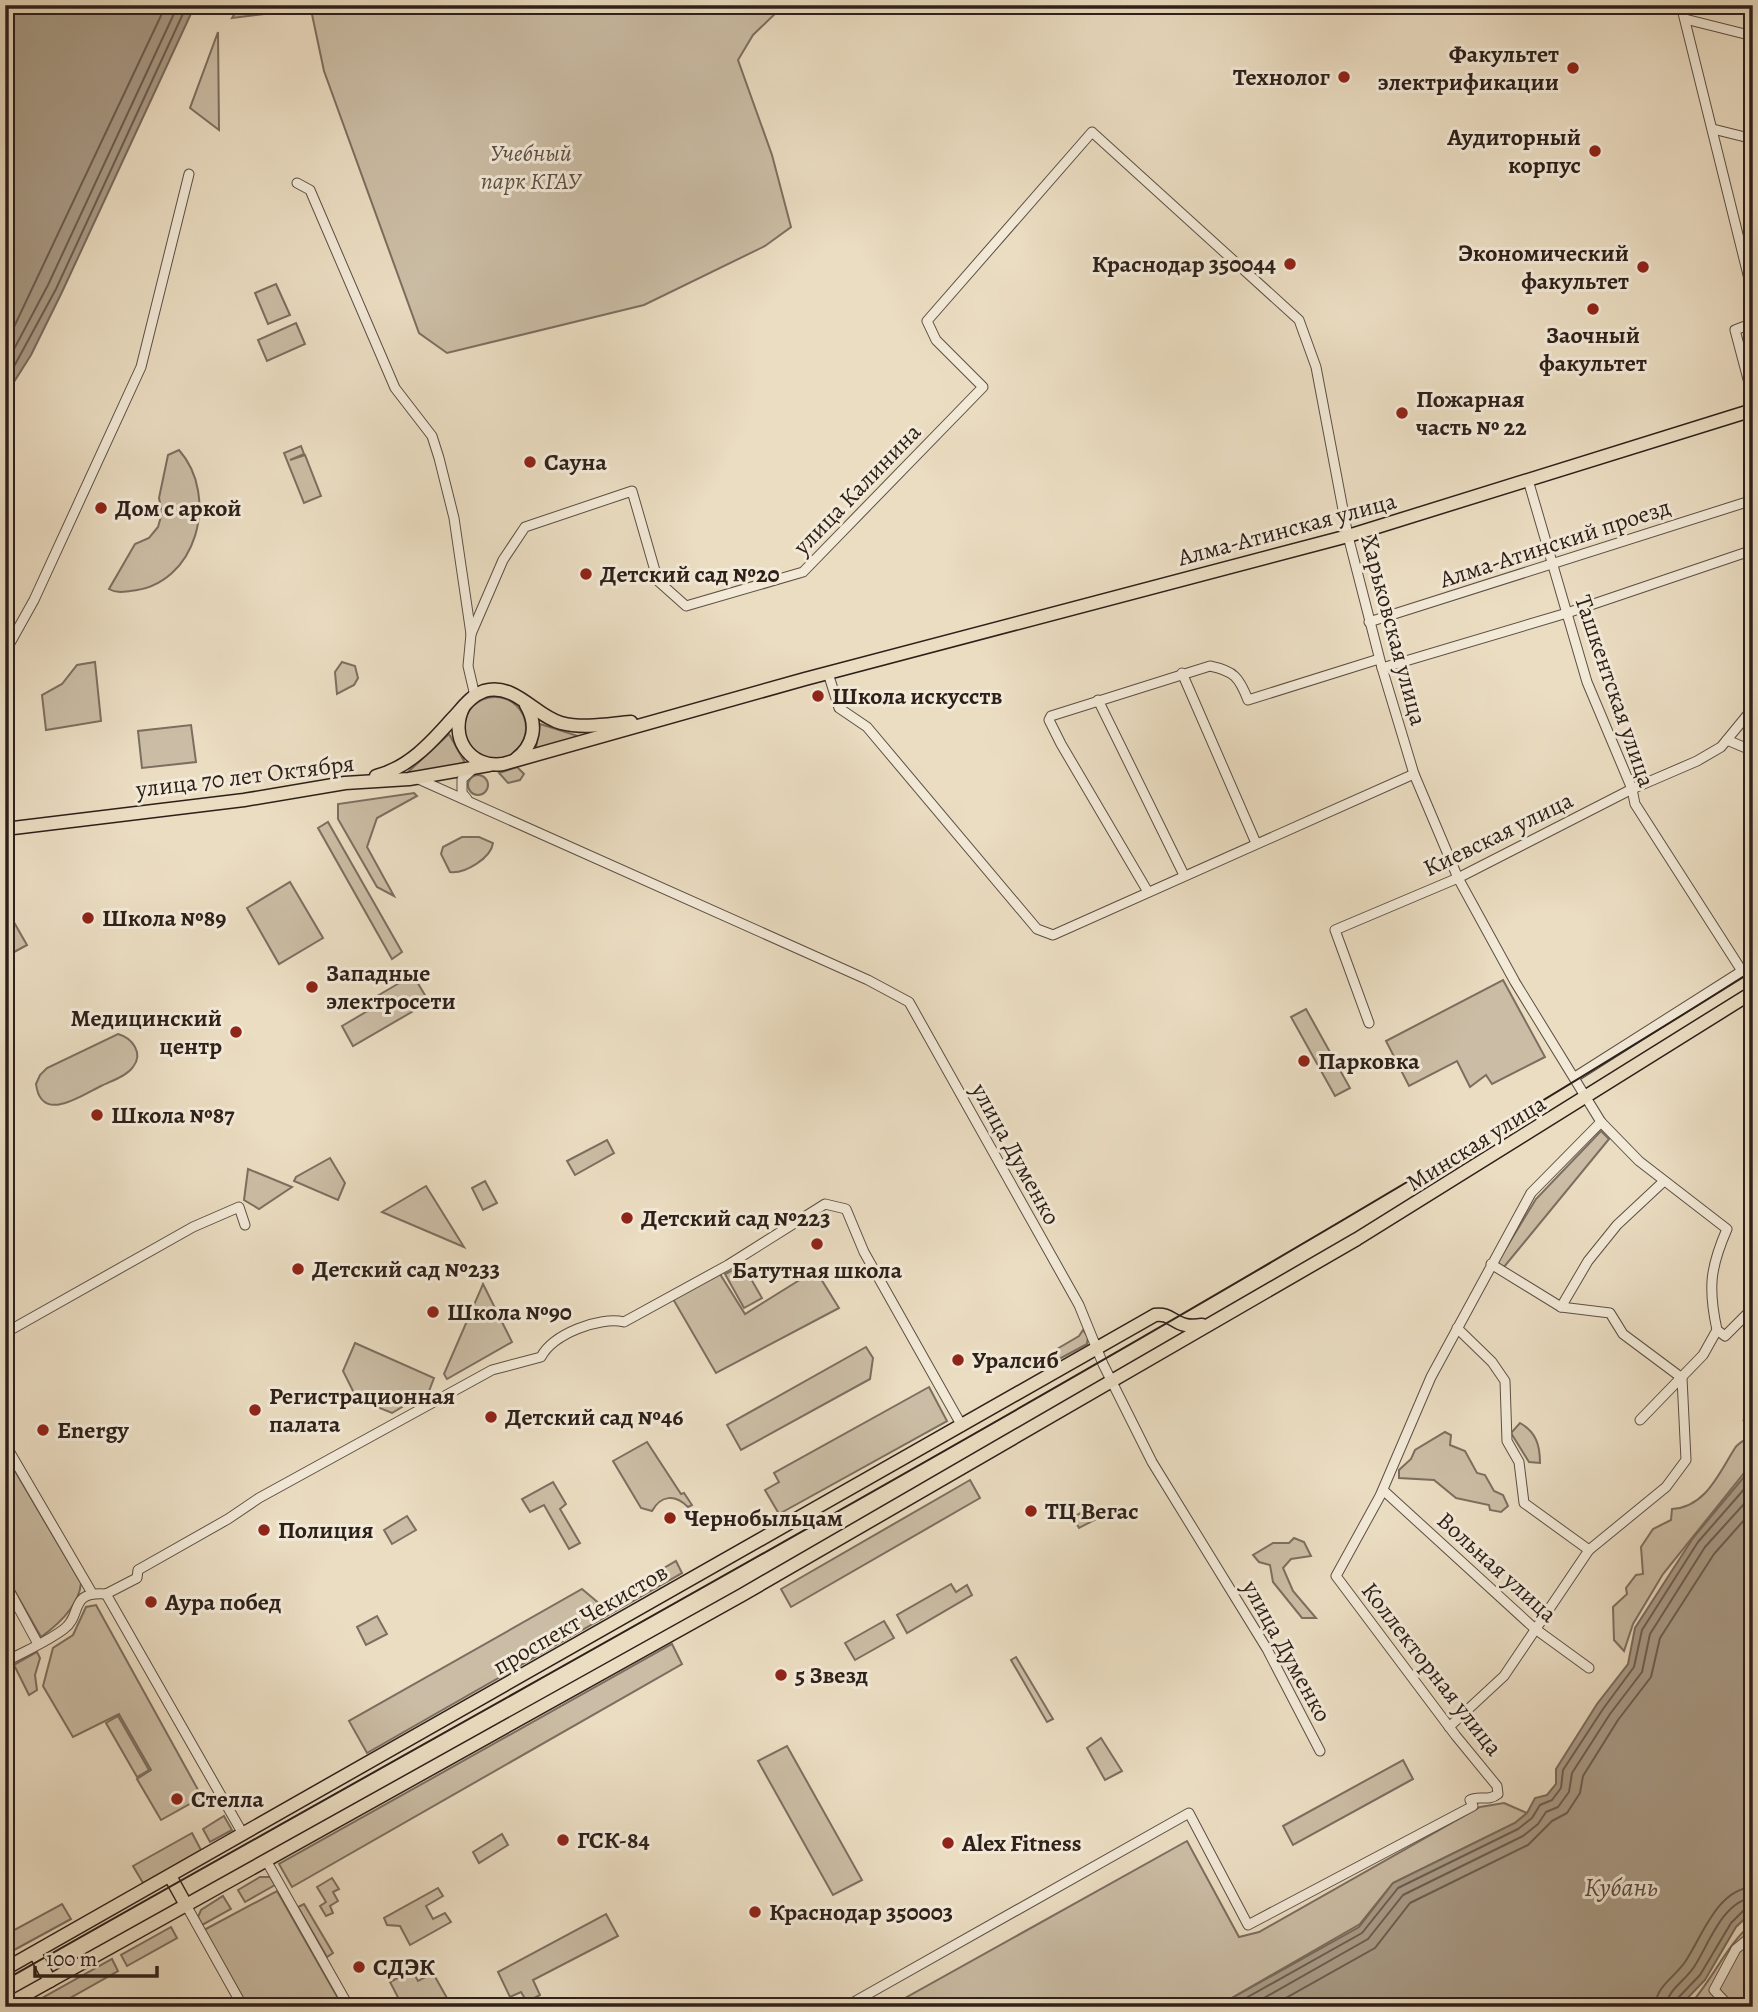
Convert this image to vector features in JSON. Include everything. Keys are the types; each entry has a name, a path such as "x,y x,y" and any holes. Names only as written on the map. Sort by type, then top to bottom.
{"main road":[{"name":"Алма-Атинская улица","path":"489,765 514,761 828,673 1348,536 1753,410"},
{"name":"Алма-Атинская улица","path":"475,696 496,690 519,697 543,715 572,725 659,720"},
{"path":"345,783 401,766 423,751 475,696"},
{"path":"514,761 527,748 534,731 531,713 519,697"},
{"path":"464,706 458,724 461,742 472,757 489,765"},
{"name":"улица 70 лет Октября","path":"5,829 59,820 244,800 345,783 412,779 489,765"},
{"path":"401,766 401,775 412,779"},
{"name":"Минская улица","path":"1216,1320 1357,1240 1588,1098 1753,992"},
{"name":"проспект Чекистов","path":"5,1969 1155,1315 1166,1315 1187,1327 1216,1320"},
{"path":"5,2007 743,1595 1216,1320"},
{"path":"1156,1353 1172,1340 1176,1322"},
{"path":"170,1876 186,1905"},
{"path":"35,1953 50,1981"}],"street":[{"path":"1681,5 1753,295"},
{"path":"1685,19 1753,36"},
{"path":"1713,129 1753,139"},
{"name":"Харьковская улица","path":"1092,132 1299,320 1316,367 1348,536 1369,622 1414,774 1458,878 1515,982 1601,1122 1663,1182 1727,1229 1712,1264 1710,1286 1717,1329"},
{"name":"улица Калинина","path":"471,634 503,560 525,527 632,491 658,581 686,606 803,572 983,387 936,340 927,321 1092,132"},
{"path":"5,652 34,600 141,367 189,174"},
{"path":"297,183 310,190 395,388 432,436 454,517 471,634 468,666 475,696"},
{"path":"1740,243 1753,245"},
{"path":"1753,323 1735,330 1753,398"},
{"name":"Ташкентская улица","path":"1528,480 1587,682 1632,789 1635,804 1742,971"},
{"name":"Алма-Атинский проезд","path":"1369,622 1753,500"},
{"path":"1148,892 1061,744 1049,718 1210,666 1228,669 1241,682 1248,700 1567,613 1753,550"},
{"path":"828,673 839,708 867,727 1037,929 1053,935 1414,774"},
{"path":"1182,673 1256,843"},
{"path":"1098,700 1184,875"},
{"name":"Киевская улица","path":"1369,1023 1335,930 1458,878 1632,789 1697,761 1721,747 1753,708"},
{"path":"1727,740 1753,751"},
{"path":"468,801 462,793 462,779 474,768"},
{"name":"улица Думенко","path":"412,779 468,801 867,980 909,1002 1079,1305 1111,1380 1152,1462 1267,1649 1320,1751"},
{"path":"1575,1077 1753,964"},
{"path":"1382,1490 1431,1377 1531,1193 1601,1122"},
{"path":"1562,1307 1588,1261 1618,1225 1663,1182"},
{"path":"5,1662 67,1627 77,1602 92,1593 106,1594 137,1578 138,1570 400,1420 492,1370 541,1357 547,1346 596,1321 611,1319 624,1322 728,1265 825,1204 846,1209 863,1252 962,1426"},
{"path":"5,1333 193,1227 239,1207 245,1225"},
{"path":"1491,1264 1562,1307 1610,1313 1623,1334 1682,1378"},
{"path":"1640,1420 1703,1355 1717,1329 1725,1336 1753,1308"},
{"path":"1457,1328 1492,1362 1505,1381 1507,1441 1519,1462 1524,1503 1589,1550"},
{"path":"1449,1727 1504,1676 1589,1550 1666,1487 1686,1460 1682,1378"},
{"path":"5,1444 92,1593"},
{"name":"Коллекторная улица","path":"845,2007 1189,1813 1248,1925 1473,1806 1470,1800 1498,1794 1497,1786 1449,1727 1336,1576 1382,1490"},
{"name":"Вольная улица","path":"1382,1490 1534,1628 1590,1668"},
{"path":"5,1583 38,1644"},
{"path":"106,1594 243,1834"},
{"path":"267,1862 349,2007"},
{"path":"186,1905 243,2007"},
{"path":"1730,2007 1714,1990 1736,1949 1753,1935"}],"green space":[{"path":"240,5 268,5 273,13 232,18"},
{"name":"Учебный парк КГАУ","path":"310,5 784,5 753,35 738,60 772,155 791,227 765,246 644,305 447,353 419,333 324,71"},
{"path":"218,32 219,130 190,108"},
{"path":"276,284 290,315 268,324 255,293"},
{"path":"296,323 305,344 267,361 258,340"},
{"path":"301,446 304,454 290,460 305,455 321,496 304,503 284,453"},
{"path":"179,450 191,469 198,491 199,514 195,536 186,556 172,573 153,585 119,592 109,589 135,544 149,538 158,527 162,513 159,498 168,455"},
{"path":"95,662 101,721 46,730 42,695 62,684 77,665"},
{"path":"342,662 355,666 358,678 354,685 337,694 335,672"},
{"path":"489,697 501,697 517,706 524,716 524,740 517,750 501,759 489,759 478,754 469,745 464,734 464,722 469,711 478,702"},
{"path":"540,724 578,736 579,738 536,747"},
{"path":"191,725 196,762 142,768 138,731"},
{"path":"449,734 464,761 463,765 407,773"},
{"path":"517,767 524,774 520,780 508,783 499,773"},
{"path":"474,775 482,775 488,785 482,795 474,795 468,789 468,781"},
{"path":"414,793 417,796 377,818 367,847 394,896 377,887 338,819 338,804"},
{"path":"328,822 402,952 392,959 318,828"},
{"path":"462,837 479,837 493,843 488,854 476,864 450,872 441,854 443,847"},
{"path":"290,882 323,938 279,964 247,908"},
{"path":"15,924 27,945 5,957 5,930"},
{"path":"413,975 429,1002 353,1046 342,1026 376,1006 372,999"},
{"path":"1503,980 1545,1057 1492,1084 1486,1075 1470,1087 1457,1061 1409,1086 1386,1041"},
{"path":"1306,1009 1350,1088 1335,1096 1291,1017"},
{"path":"118,1034 128,1039 137,1051 136,1062 127,1073 63,1104 45,1103 39,1096 36,1084 47,1068"},
{"path":"1601,1131 1609,1139 1504,1267 1497,1263 1536,1199"},
{"path":"607,1140 614,1153 575,1175 567,1161"},
{"path":"330,1158 345,1183 338,1200 294,1181 296,1177"},
{"path":"248,1169 292,1187 259,1209 244,1200"},
{"path":"485,1181 497,1203 483,1210 472,1188"},
{"path":"426,1186 464,1247 382,1212"},
{"path":"743,1265 762,1298 744,1308 725,1274"},
{"path":"720,1274 745,1314 806,1276 821,1279 839,1308 716,1373 673,1299"},
{"path":"483,1284 512,1342 447,1379 444,1374"},
{"path":"1083,1330 1088,1337 1087,1344 1050,1364 1045,1356 1079,1336"},
{"path":"355,1343 434,1378 429,1391 392,1413 357,1399 343,1371"},
{"path":"866,1347 873,1358 870,1379 741,1450 727,1425"},
{"path":"929,1387 947,1421 779,1514 765,1490 779,1482 774,1473"},
{"path":"1753,1414 1753,1462 1663,1574 1633,1624 1624,1651 1614,1640 1613,1607 1627,1594 1626,1588 1636,1575 1643,1574 1641,1547 1653,1529 1671,1520 1672,1509 1694,1502 1710,1487 1736,1446 1752,1435 1752,1423 1744,1420"},
{"path":"1520,1423 1536,1440 1540,1463 1529,1462 1511,1433"},
{"path":"1445,1432 1451,1435 1450,1445 1465,1451 1477,1473 1485,1475 1494,1491 1503,1495 1508,1506 1501,1512 1490,1510 1489,1505 1456,1498 1434,1480 1399,1478 1399,1470 1411,1459 1415,1450"},
{"path":"647,1442 681,1494 684,1493 692,1505 688,1507 678,1500 668,1498 652,1511 641,1508 613,1461"},
{"path":"5,1454 81,1583 72,1607 41,1637 5,1574"},
{"path":"970,1480 980,1498 791,1607 781,1589"},
{"path":"553,1482 566,1504 560,1509 580,1543 569,1549 544,1505 530,1512 522,1499"},
{"path":"1094,1506 1100,1517 1079,1528 1073,1517"},
{"path":"407,1516 416,1530 392,1544 384,1530"},
{"path":"1294,1538 1304,1542 1311,1556 1291,1559 1283,1568 1293,1591 1316,1618 1302,1618 1273,1582 1270,1565 1259,1562 1253,1555 1273,1543 1289,1543"},
{"path":"676,1561 682,1573 367,1753 349,1721 582,1589 601,1605"},
{"path":"951,1584 956,1592 967,1585 972,1595 907,1633 897,1615"},
{"path":"96,1605 202,1797 161,1820 137,1779 151,1770 119,1714 73,1737 43,1686 53,1648 73,1635 86,1607"},
{"path":"377,1616 387,1634 366,1645 357,1627"},
{"path":"884,1621 894,1638 855,1660 845,1643"},
{"path":"672,1644 682,1664 292,1887 279,1864"},
{"path":"37,1652 40,1658 35,1675 37,1690 29,1695 14,1665"},
{"path":"1016,1657 1053,1719 1047,1722 1011,1660"},
{"path":"118,1716 149,1770 137,1777 106,1723"},
{"path":"1101,1738 1122,1771 1105,1780 1087,1748"},
{"path":"787,1746 862,1880 833,1895 758,1761"},
{"path":"1403,1760 1413,1779 1293,1845 1283,1826"},
{"path":"1504,1803 1527,1813 1515,1823 1393,1883 1360,1924 1216,2007 889,2007 1187,1841 1239,1937 1259,1932 1480,1807"},
{"path":"224,1816 232,1830 210,1842 203,1829"},
{"path":"192,1833 201,1850 143,1883 133,1866"},
{"path":"502,1834 508,1845 479,1863 473,1852"},
{"path":"260,1877 270,1877 275,1885 245,1902 238,1890"},
{"path":"332,1878 339,1889 333,1892 338,1901 330,1906 333,1913 326,1916 320,1906 326,1902 317,1887"},
{"path":"438,1888 443,1896 426,1906 433,1919 445,1913 451,1922 410,1945 400,1926 387,1925 384,1918"},
{"path":"277,1891 343,2007 248,2007 204,1930"},
{"path":"223,1896 231,1909 202,1925 198,1917 201,1910"},
{"path":"62,1904 71,1919 5,1955 5,1935"},
{"path":"304,1904 333,1953 327,1957 298,1907"},
{"path":"606,1914 618,1936 533,1980 540,1995 527,2002 521,1992 510,1997 498,1972"},
{"path":"1753,1923 1753,2007 1688,2007 1736,1940"},
{"path":"171,1927 177,1938 127,1966 121,1955"},
{"path":"112,1959 118,1971 54,2007 26,2007"},
{"path":"412,1970 418,1981 433,1973 452,2007 403,2007 390,1982"}],"water":[{"path":"5,5 195,5 62,292 31,355 5,396"},
{"name":"Кубань","path":"1753,1466 1753,1911 1736,1927 1705,1980 1679,2007 1216,2007 1359,1927 1393,1883 1515,1823 1527,1813 1535,1798 1547,1795 1556,1784 1556,1769 1597,1704 1628,1664 1635,1628 1693,1538"}],"tram line":[{"path":"5,1980 1104,1360 1322,1233 1753,971"}],"place":[{"name":"Факультет электрификации","path":"1573,68"},
{"name":"Технолог","path":"1344,77"},
{"name":"Аудиторный корпус","path":"1595,151"},
{"name":"Краснодар 350044","path":"1290,264"},
{"name":"Экономический факультет","path":"1643,267"},
{"name":"Заочный факультет","path":"1593,309"},
{"name":"Пожарная часть № 22","path":"1402,413"},
{"name":"Сауна","path":"530,462"},
{"name":"Дом с аркой","path":"101,508"},
{"name":"Детский сад №20","path":"586,574"},
{"name":"Школа искусств","path":"818,696"},
{"name":"Школа №89","path":"88,918"},
{"name":"Западные электросети","path":"312,987"},
{"name":"Медицинский центр","path":"236,1032"},
{"name":"Парковка","path":"1304,1061"},
{"name":"Школа №87","path":"97,1115"},
{"name":"Детский сад №223","path":"627,1218"},
{"name":"Батутная школа","path":"817,1244"},
{"name":"Детский сад №233","path":"298,1269"},
{"name":"Школа №90","path":"433,1312"},
{"name":"Уралсиб","path":"958,1360"},
{"name":"Регистрационная палата","path":"255,1410"},
{"name":"Детский сад №46","path":"491,1417"},
{"name":"Energy","path":"43,1430"},
{"name":"ТЦ Вегас","path":"1031,1511"},
{"name":"Чернобыльцам","path":"670,1518"},
{"name":"Полиция","path":"264,1530"},
{"name":"Аура побед","path":"151,1602"},
{"name":"5 Звезд","path":"781,1675"},
{"name":"Стелла","path":"177,1799"},
{"name":"ГСК-84","path":"563,1840"},
{"name":"Alex Fitness","path":"948,1843"},
{"name":"Краснодар 350003","path":"755,1912"},
{"name":"СДЭК","path":"359,1967"}]}
